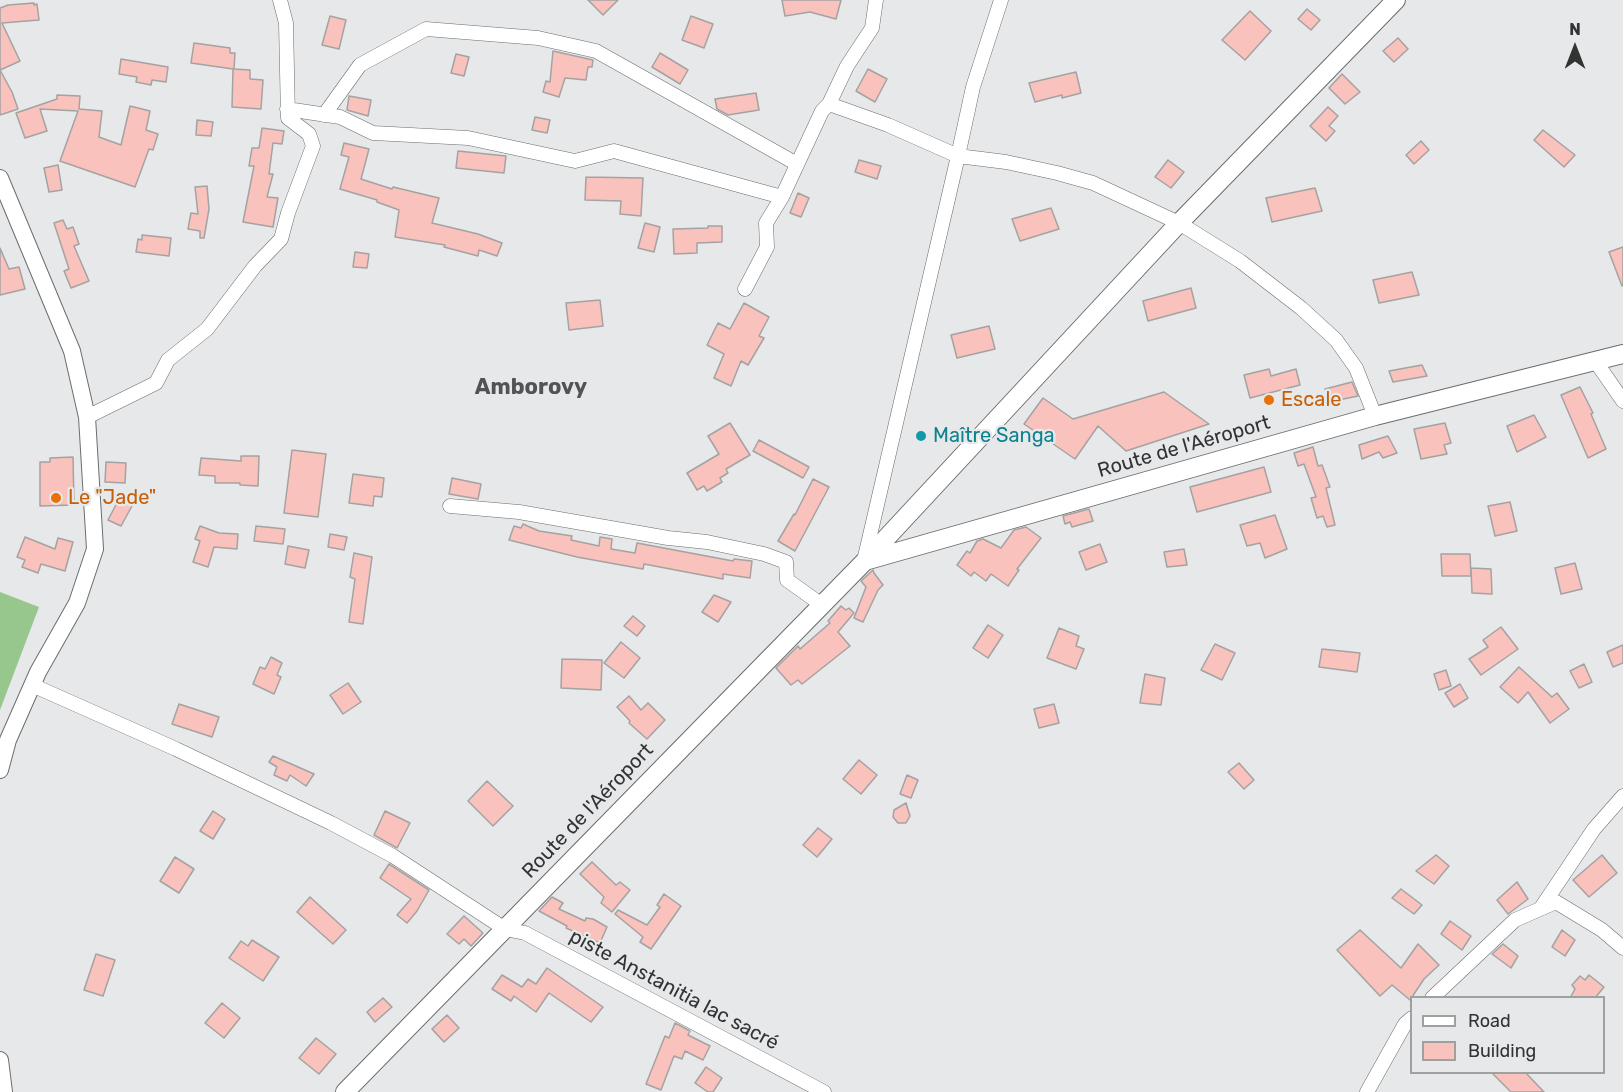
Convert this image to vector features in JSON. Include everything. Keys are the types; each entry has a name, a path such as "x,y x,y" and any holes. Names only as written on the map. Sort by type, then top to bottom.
{"main road":[{"name":"Route de l'Aéroport","path":"345,1092 864,562 1179,223 1396,0"},
{"name":"Route de l'Aéroport","path":"864,562 1375,416 1623,354"}],"street":[{"path":"87,417 156,383 168,360 207,328 255,266 281,239 288,213 313,146 309,134 288,118 286,23 280,0"},
{"path":"745,289 767,247 766,223 782,197 822,111 830,104 847,66 872,28 876,0"},
{"path":"864,562 972,87 1001,0"},
{"path":"324,115 360,65 426,29 538,38 596,51 797,164"},
{"path":"830,104 888,125 958,156 1006,162 1093,183 1179,223 1240,261 1301,308 1336,340 1356,368 1375,416"},
{"path":"287,109 340,117 373,133 468,138 575,161 614,151 782,197"},
{"path":"0,178 72,351 87,417 95,549 77,603 32,685 8,740 0,770"},
{"path":"1596,362 1623,401"},
{"path":"450,506 519,512 668,538 707,542 764,554 786,562 787,580 822,605"},
{"name":"piste Anstanitia lac sacré","path":"32,685 331,822 393,856 505,929 525,933 824,1092"},
{"path":"1541,908 1594,829 1623,796"},
{"path":"1434,996 1515,920 1556,902 1602,930 1623,948"},
{"path":"1367,1092 1405,1024 1410,1020"},
{"path":"0,1060 4,1092"}],"green space":[{"path":"0,592 39,607 0,710"}],"building":[{"path":"588,0 618,0 603,15"},
{"path":"782,0 841,0 836,19 810,12 785,16"},
{"path":"37,4 39,20 2,23 20,61 0,70 0,8 8,5"},
{"path":"1307,9 1320,20 1311,30 1298,19"},
{"path":"1250,11 1271,31 1245,60 1222,40"},
{"path":"330,16 346,20 339,49 322,45"},
{"path":"691,16 713,24 704,48 682,40"},
{"path":"1398,38 1408,49 1394,62 1383,51"},
{"path":"194,43 230,48 230,53 235,53 234,69 250,70 250,79 263,80 261,109 232,107 233,69 191,63"},
{"path":"553,51 593,60 592,67 588,67 586,80 565,78 559,97 543,92 546,81 550,82"},
{"path":"660,53 688,70 680,84 652,67"},
{"path":"456,54 469,57 464,76 451,73"},
{"path":"121,59 168,67 166,82 152,80 151,85 136,82 137,77 119,74"},
{"path":"868,69 887,79 875,102 856,91"},
{"path":"0,70 18,109 0,115"},
{"path":"1076,72 1081,93 1035,102 1029,83"},
{"path":"1342,74 1360,92 1345,104 1329,88"},
{"path":"756,93 759,110 728,115 717,109 715,99"},
{"path":"57,95 80,96 79,109 102,111 99,137 121,145 130,106 150,111 146,130 158,134 153,150 149,149 135,187 60,161 78,111 40,109 47,131 25,138 16,113 57,99"},
{"path":"349,96 371,100 368,116 347,110"},
{"path":"1328,107 1338,116 1329,126 1335,131 1326,141 1310,126"},
{"path":"535,117 550,120 547,133 532,130"},
{"path":"197,120 213,122 211,136 196,135"},
{"path":"262,128 284,131 282,144 273,143 269,174 273,174 267,197 278,198 273,227 243,222 254,166 249,166 252,148 259,148"},
{"path":"1543,130 1575,155 1564,167 1534,140"},
{"path":"1421,141 1429,150 1414,164 1406,155"},
{"path":"344,143 369,149 361,179 392,189 393,187 439,198 432,223 478,234 502,243 497,256 479,250 478,256 444,247 445,245 395,237 399,210 377,202 377,200 340,189 349,157 341,155"},
{"path":"458,151 506,156 504,173 456,168"},
{"path":"859,160 881,166 877,179 855,172"},
{"path":"1168,160 1184,172 1171,188 1155,177"},
{"path":"58,165 62,190 49,192 44,168"},
{"path":"586,177 643,178 641,216 620,214 621,201 585,200"},
{"path":"207,186 209,209 204,238 200,238 200,231 188,229 191,213 198,214 195,187"},
{"path":"1315,188 1322,211 1272,222 1266,198"},
{"path":"798,193 809,198 801,217 790,213"},
{"path":"1051,208 1059,229 1020,241 1012,219"},
{"path":"63,220 67,229 73,227 79,244 74,246 89,281 71,288 64,271 69,269 54,223"},
{"path":"645,223 660,227 654,252 638,248"},
{"path":"708,226 722,226 722,242 697,243 697,253 674,254 673,229 708,228"},
{"path":"142,235 171,238 169,256 136,252 138,239 142,240"},
{"path":"1623,247 1623,285 1622,286 1609,252"},
{"path":"0,248 9,269 19,267 25,289 0,295"},
{"path":"355,252 369,254 367,268 353,267"},
{"path":"1412,272 1419,295 1379,303 1373,280"},
{"path":"1191,288 1196,308 1148,321 1143,301"},
{"path":"600,300 603,326 569,330 566,303"},
{"path":"744,303 769,317 759,336 764,338 748,365 741,361 731,386 714,378 724,354 707,345 718,323 730,329"},
{"path":"989,326 995,349 957,358 951,335"},
{"path":"1422,365 1427,376 1393,382 1389,371"},
{"path":"1269,369 1271,376 1296,369 1300,385 1250,398 1244,375"},
{"path":"1352,382 1358,396 1329,402 1325,389"},
{"path":"1580,387 1593,413 1591,414 1606,449 1588,458 1561,395"},
{"path":"1164,392 1209,424 1126,451 1098,426 1075,459 1024,424 1043,398 1073,419"},
{"path":"1534,415 1546,437 1517,452 1507,426"},
{"path":"730,423 750,455 726,469 728,473 720,478 722,482 707,491 704,486 697,490 687,473 719,454 708,436"},
{"path":"1445,423 1451,443 1444,445 1447,454 1421,459 1414,429"},
{"path":"1388,436 1397,453 1383,458 1379,452 1362,459 1359,445"},
{"path":"759,440 809,467 803,478 753,451"},
{"path":"1313,447 1318,466 1322,465 1330,487 1326,488 1335,525 1327,527 1323,516 1317,518 1311,498 1316,497 1304,464 1298,466 1294,453"},
{"path":"292,450 326,454 318,517 284,513"},
{"path":"241,456 259,456 258,486 215,483 215,476 199,475 201,458 241,461"},
{"path":"73,457 74,505 40,506 40,462 50,462 50,458"},
{"path":"106,462 126,463 125,483 105,482"},
{"path":"1264,467 1271,492 1197,512 1190,487"},
{"path":"353,474 384,478 382,497 374,496 373,506 349,503"},
{"path":"452,478 481,484 478,499 449,494"},
{"path":"813,479 829,487 795,551 778,541 795,515"},
{"path":"119,499 132,506 121,526 108,520"},
{"path":"1510,502 1517,531 1495,536 1488,506"},
{"path":"1089,509 1093,521 1072,527 1070,522 1065,524 1063,516"},
{"path":"1275,515 1287,549 1265,558 1260,543 1247,546 1240,525"},
{"path":"523,524 539,531 572,536 571,540 599,546 600,537 612,539 611,549 635,553 637,543 733,561 734,559 752,561 750,578 723,574 723,579 644,564 643,569 577,557 509,540 514,526 521,528"},
{"path":"200,526 219,533 238,534 237,549 214,547 208,567 193,562 200,541 195,539"},
{"path":"256,526 285,529 283,544 254,541"},
{"path":"1026,527 1041,538 1017,569 1019,570 1008,586 991,574 986,581 974,572 971,576 957,565 967,551 970,553 977,541 983,539 1001,548 1014,530"},
{"path":"330,534 347,537 344,550 328,547"},
{"path":"25,537 55,549 58,538 73,542 65,571 41,564 38,573 22,567 25,560 17,557"},
{"path":"1100,544 1107,562 1086,570 1079,552"},
{"path":"288,546 309,550 305,568 285,564"},
{"path":"1184,549 1187,565 1167,567 1164,552"},
{"path":"354,553 372,557 363,624 349,622 355,579 350,577"},
{"path":"1441,554 1470,554 1471,576 1442,576"},
{"path":"1575,563 1582,589 1561,594 1555,568"},
{"path":"1471,568 1491,569 1492,594 1472,593"},
{"path":"873,570 883,585 878,590 863,622 854,618 866,587 861,581"},
{"path":"714,595 731,602 718,622 702,612"},
{"path":"841,606 846,610 849,608 854,613 838,632 850,646 802,684 798,680 791,685 776,668 798,646 800,649 830,623 828,621"},
{"path":"633,616 645,626 637,636 624,626"},
{"path":"988,625 1003,635 988,658 973,648"},
{"path":"1501,627 1518,649 1481,675 1469,659 1488,647 1483,640"},
{"path":"1059,628 1079,636 1076,646 1084,649 1076,669 1047,658"},
{"path":"621,642 640,658 624,678 604,663"},
{"path":"1215,644 1235,653 1222,680 1201,670"},
{"path":"1623,645 1623,663 1613,667 1607,652"},
{"path":"1322,649 1360,653 1357,672 1319,667"},
{"path":"271,657 282,663 277,675 281,677 274,694 253,684 260,667 265,669"},
{"path":"562,659 602,660 601,690 561,688"},
{"path":"1584,664 1592,682 1579,688 1570,671"},
{"path":"1519,667 1552,697 1557,693 1569,709 1550,723 1528,692 1518,703 1500,687"},
{"path":"1446,670 1451,686 1439,690 1434,674"},
{"path":"1145,674 1165,678 1161,705 1140,703"},
{"path":"348,683 361,702 343,714 330,695"},
{"path":"1460,684 1468,698 1454,707 1445,693"},
{"path":"629,696 641,710 648,703 665,720 647,739 629,723 630,721 617,707"},
{"path":"179,704 219,717 212,737 172,724"},
{"path":"1054,704 1059,723 1039,728 1034,709"},
{"path":"273,756 314,774 306,786 290,775 287,781 274,775 277,767 269,762"},
{"path":"859,760 877,775 861,794 843,779"},
{"path":"1239,763 1254,780 1244,789 1228,772"},
{"path":"907,775 918,780 911,798 900,794"},
{"path":"487,781 513,806 493,826 468,801"},
{"path":"906,803 910,816 906,823 898,823 893,817 894,810"},
{"path":"213,811 225,819 213,839 200,831"},
{"path":"385,811 410,823 397,848 374,835"},
{"path":"818,828 832,839 817,857 803,845"},
{"path":"1436,855 1449,866 1434,884 1416,871"},
{"path":"1602,855 1617,873 1589,897 1573,880"},
{"path":"175,857 194,869 179,893 160,881"},
{"path":"592,862 616,885 620,882 630,890 612,912 601,903 604,897 580,874"},
{"path":"389,864 429,890 407,923 397,915 411,899 380,878"},
{"path":"1517,882 1528,899 1508,914 1497,900"},
{"path":"1401,889 1422,905 1414,914 1392,898"},
{"path":"664,894 681,906 651,949 640,942 643,937 615,914 618,910 647,925 660,907 657,905"},
{"path":"310,897 346,930 333,944 297,912"},
{"path":"552,897 563,903 559,909 585,921 586,918 593,919 607,927 600,943 566,928 567,926 539,911"},
{"path":"464,916 483,933 471,946 464,939 459,944 447,934"},
{"path":"1450,921 1471,936 1462,950 1441,934"},
{"path":"1360,930 1401,968 1418,944 1439,965 1424,979 1413,996 1410,996 1410,1000 1392,985 1380,996 1337,950"},
{"path":"1562,930 1575,940 1565,956 1552,947"},
{"path":"252,940 279,957 263,981 229,958 241,941 248,946"},
{"path":"1503,944 1518,956 1511,968 1492,954"},
{"path":"96,954 115,960 103,996 84,990"},
{"path":"547,968 603,1007 591,1022 549,993 536,1012 514,996 511,1001 492,989 502,975 522,987 528,979 536,984"},
{"path":"1589,975 1604,987 1597,996 1571,996 1575,989 1572,985 1580,976 1585,980"},
{"path":"383,998 392,1007 375,1022 367,1012"},
{"path":"222,1003 240,1018 224,1038 205,1023"},
{"path":"447,1015 459,1028 444,1042 432,1029"},
{"path":"675,1023 690,1031 688,1035 710,1046 703,1060 685,1051 682,1059 674,1056 661,1090 646,1084 665,1036 669,1038"},
{"path":"316,1038 336,1054 319,1074 299,1058"},
{"path":"706,1067 722,1078 713,1092 708,1092 695,1083"},
{"path":"1493,1074 1527,1074 1544,1092 1511,1092"}],"place":[{"name":"Escale","path":"1269,400"},
{"name":"Maître Sanga","path":"921,436"},
{"name":"Le \"Jade\"","path":"56,498"}],"district":[{"name":"Amborovy","path":"531,388"}]}
